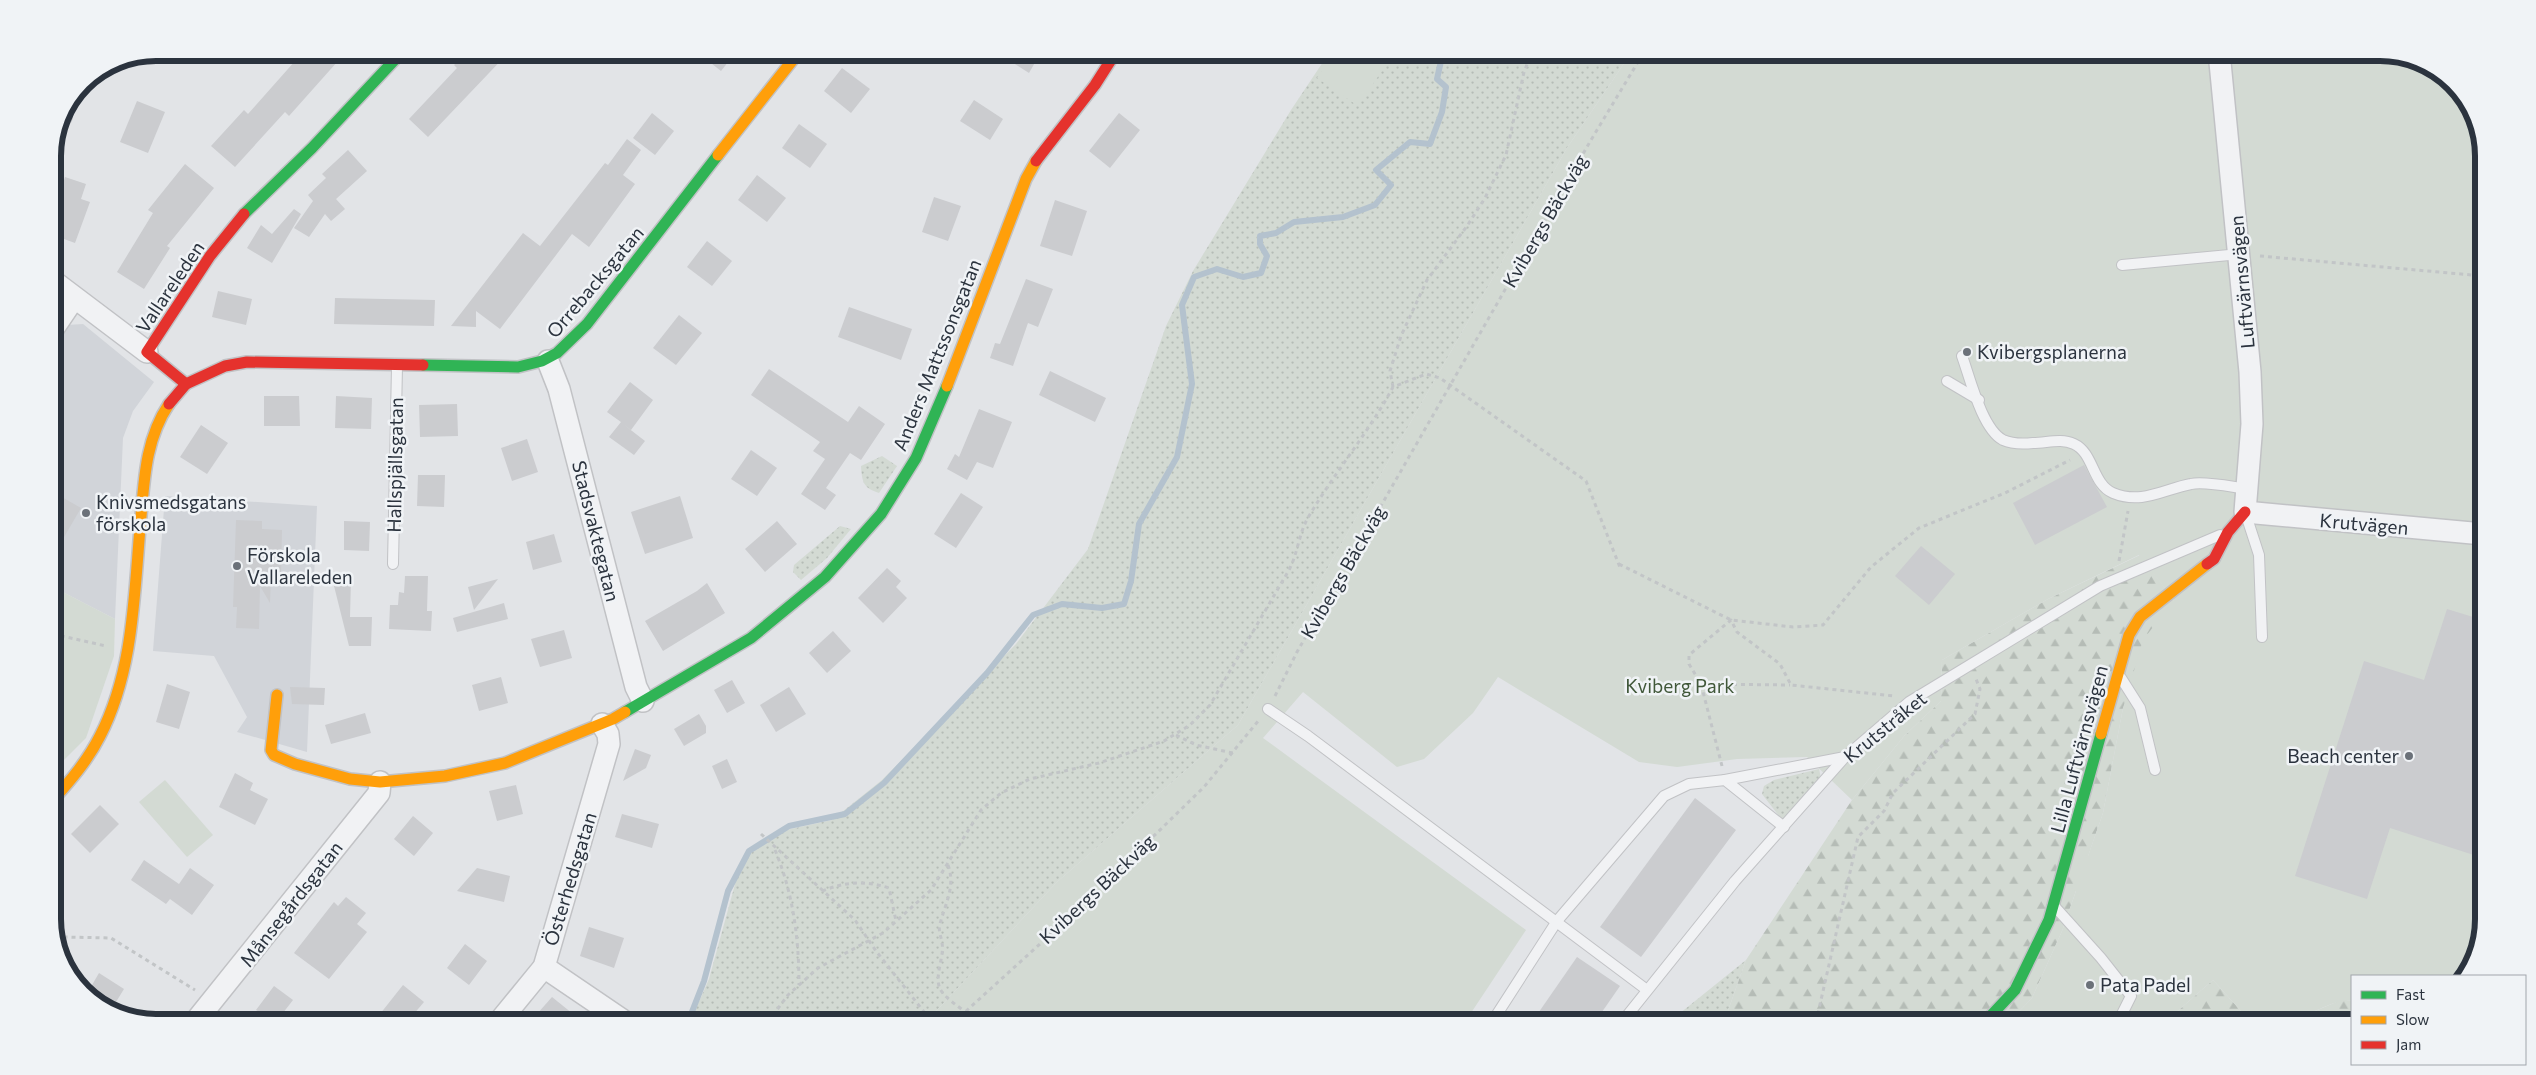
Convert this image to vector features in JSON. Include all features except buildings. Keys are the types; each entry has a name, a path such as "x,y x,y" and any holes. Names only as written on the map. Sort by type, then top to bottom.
{"street":[{"name":"Vallareleden","path":"186,384 147,352 210,256 243,215 312,148 394,61"},
{"name":"Orrebacksgatan","path":"186,384 225,366 247,362 518,367 548,361 561,352 587,324 793,61"},
{"name":"Anders Mattssonsgatan","path":"277,695 271,750 274,755 318,771 380,782 445,776 505,762 602,724 751,638 825,577 881,514 916,458 942,398 1002,239 1037,156 1104,74 1111,61"},
{"name":"Luftvärnsvägen","path":"2220,61 2240,254 2251,415 2248,489 2245,512"},
{"path":"61,287 147,352"},
{"path":"61,317 74,298"},
{"name":"Stadsvaktegatan","path":"548,361 559,390 636,687 643,701"},
{"path":"61,790 98,744 117,700 129,649 148,450 160,417 186,384"},
{"name":"Lilla Luftvärnsvägen","path":"1992,1014 2015,990 2049,920 2129,635 2140,617 2214,559 2228,532 2245,512"},
{"name":"Krutvägen","path":"2245,512 2475,533"},
{"name":"Österhedsgatan","path":"506,1014 544,967 579,855 609,744 608,734 602,724"},
{"name":"Månsegårdsgatan","path":"203,1014 379,793 380,782"},
{"path":"544,967 613,1014"}],"lane":[{"path":"2122,265 2240,254"},
{"path":"1962,356 1992,431 2003,439 2015,444 2064,440 2076,444 2084,453 2104,488 2130,498 2148,498 2192,484 2248,489"},
{"name":"Hallspjällsgatan","path":"393,564 398,365"},
{"path":"1947,381 1978,400"},
{"path":"2245,512 2259,555 2262,637"},
{"name":"Krutstråket","path":"1628,1014 1735,881 1845,757 1909,702 2100,586 2228,532"},
{"path":"2118,674 2140,708 2155,770"},
{"path":"1268,709 1308,736 1647,990"},
{"path":"1497,1014 1557,921 1664,796 1689,784 1725,780 1845,757"},
{"path":"1725,780 1784,827"},
{"path":"2053,905 2101,958 2131,996 2122,1014"}],"path":[{"path":"774,1014 788,995 818,968 882,933 931,890 981,810 1000,792 1030,778 1099,763 1176,736 1210,705 1289,570 1296,556 1307,518 1381,410 1393,386 1390,371 1401,336 1427,280 1485,198 1506,155 1524,72 1528,61"},
{"name":"Kvibergs Bäckväg","path":"965,1012 1204,787 1234,753 1268,709 1302,644 1450,384 1639,61"},
{"path":"2240,254 2475,275"},
{"path":"1393,386 1426,374 1450,384 1586,481 1621,570"},
{"path":"1617,563 1731,620 1793,627 1823,625 1870,567 1919,528 2005,493 2084,453"},
{"path":"2115,579 2130,498"},
{"path":"1725,780 1717,740 1701,684 1689,664 1689,655 1731,620"},
{"path":"1731,620 1737,632 1780,664 1791,685"},
{"path":"61,636 102,645"},
{"path":"1818,1014 1858,837 1884,811 1893,793 1975,714 1980,689 1972,664"},
{"path":"1701,684 1791,685 1890,694 1909,702"},
{"path":"1176,736 1196,745 1234,753"},
{"path":"761,834 855,920 926,1014"},
{"path":"774,847 794,907 796,946 799,961 799,985"},
{"path":"948,864 952,876 947,905 939,933 942,943 942,959 938,983 941,992 965,1012"},
{"path":"822,890 837,885 863,882 888,888 896,920"},
{"path":"63,936 111,938 214,1001"}],"shaded area":[{"name":"Knivsmedsgatans förskola","path":"83,324 154,382 133,411 123,438 115,619 61,591 61,332 67,325"},
{"name":"Förskola Vallareleden","path":"165,496 317,506 307,752 237,732 247,717 214,656 153,651"}],"green space":[{"path":"1324,61 1626,61 1567,148 1238,725 1057,882 933,1014 694,1014 709,979 737,877 749,854 786,830 832,820 882,780 1016,644 1088,549 1166,326 1193,271 1291,110"},
{"path":"1329,61 1389,61 1358,106 1317,78"},
{"name":"Kvibergsplanerna","path":"1626,61 2380,61 2410,66 2427,74 2447,89 2465,114 2470,126 2475,150 2475,918 2470,949 2456,975 2351,975 2351,1001 2340,1001 2307,1014 2244,1014 2213,980 2174,1014 2017,1014 2032,998 2062,931 2076,891 2072,890 2080,855 2088,856 2103,813 2123,708 2143,640 2174,600 2139,555 2048,599 1942,660 1941,701 1905,735 1852,800 1807,757 1737,759 1677,767 1639,762 1498,677 1473,713 1424,759 1397,767 1303,692 1263,738 1526,930 1470,1014 933,1014 1057,882 1238,725 1567,148"},
{"path":"882,456 897,466 879,493 864,484 861,466"},
{"path":"840,526 851,529 827,558 801,580 793,572 794,565"},
{"path":"2140,555 2174,600 2123,708 2103,813 2062,931 2032,998 2017,1014 1727,1014 1746,960 1852,800 1905,735 1941,701 1942,660 2048,599"},
{"path":"61,591 115,619 114,656 86,738 61,763"},
{"path":"1819,769 1821,778 1783,821 1762,794 1764,786 1774,780"},
{"path":"165,780 213,835 187,857 139,802"},
{"path":"1746,960 1727,1014 1679,1014"},
{"path":"2213,980 2244,1014 2174,1014"},
{"path":"2341,1000 2351,1001 2351,1014 2308,1014"}],"waterway":[{"path":"691,1014 704,981 728,891 749,851 789,826 845,814 884,783 987,673 1033,615 1062,604 1102,608 1124,604 1131,581 1139,524 1177,457 1192,384 1182,305 1194,277 1217,269 1243,277 1261,273 1267,256 1260,244 1260,236 1276,233 1294,222 1343,217 1375,205 1391,185 1376,170 1410,142 1430,144 1442,112 1446,87 1437,79 1441,61"}],"traffic: fast":[{"path":"244,214 312,148 394,61"},
{"path":"423,365 518,367 542,361 557,353 587,324 718,155"},
{"path":"625,712 751,638 825,577 881,514 916,458 947,386"},
{"path":"1992,1014 2015,990 2049,920 2101,734"}],"traffic: slow":[{"path":"718,155 792,61"},
{"path":"947,386 1026,179 1036,161"},
{"path":"61,791 79,770 100,736 111,712 126,661 147,464 154,433 169,404"},
{"path":"2101,734 2129,635 2140,617 2207,564"},
{"path":"277,695 271,750 274,755 295,764 350,779 380,782 445,776 505,763 613,719 625,712"}],"traffic: jam":[{"path":"1036,161 1095,85 1110,61"},
{"path":"169,404 186,384 147,352 210,256 244,214"},
{"path":"186,384 225,366 247,362 423,365"},
{"path":"2207,564 2214,559 2228,532 2245,512"}],"place":[{"name":"Kvibergsplanerna","path":"1967,352"},
{"name":"Knivsmedsgatans förskola","path":"86,513"},
{"name":"Förskola Vallareleden","path":"237,566"},
{"name":"Beach center","path":"2409,756"},
{"name":"Pata Padel","path":"2090,985"}],"park label":[{"name":"Kviberg Park","path":"1680,686"}]}
